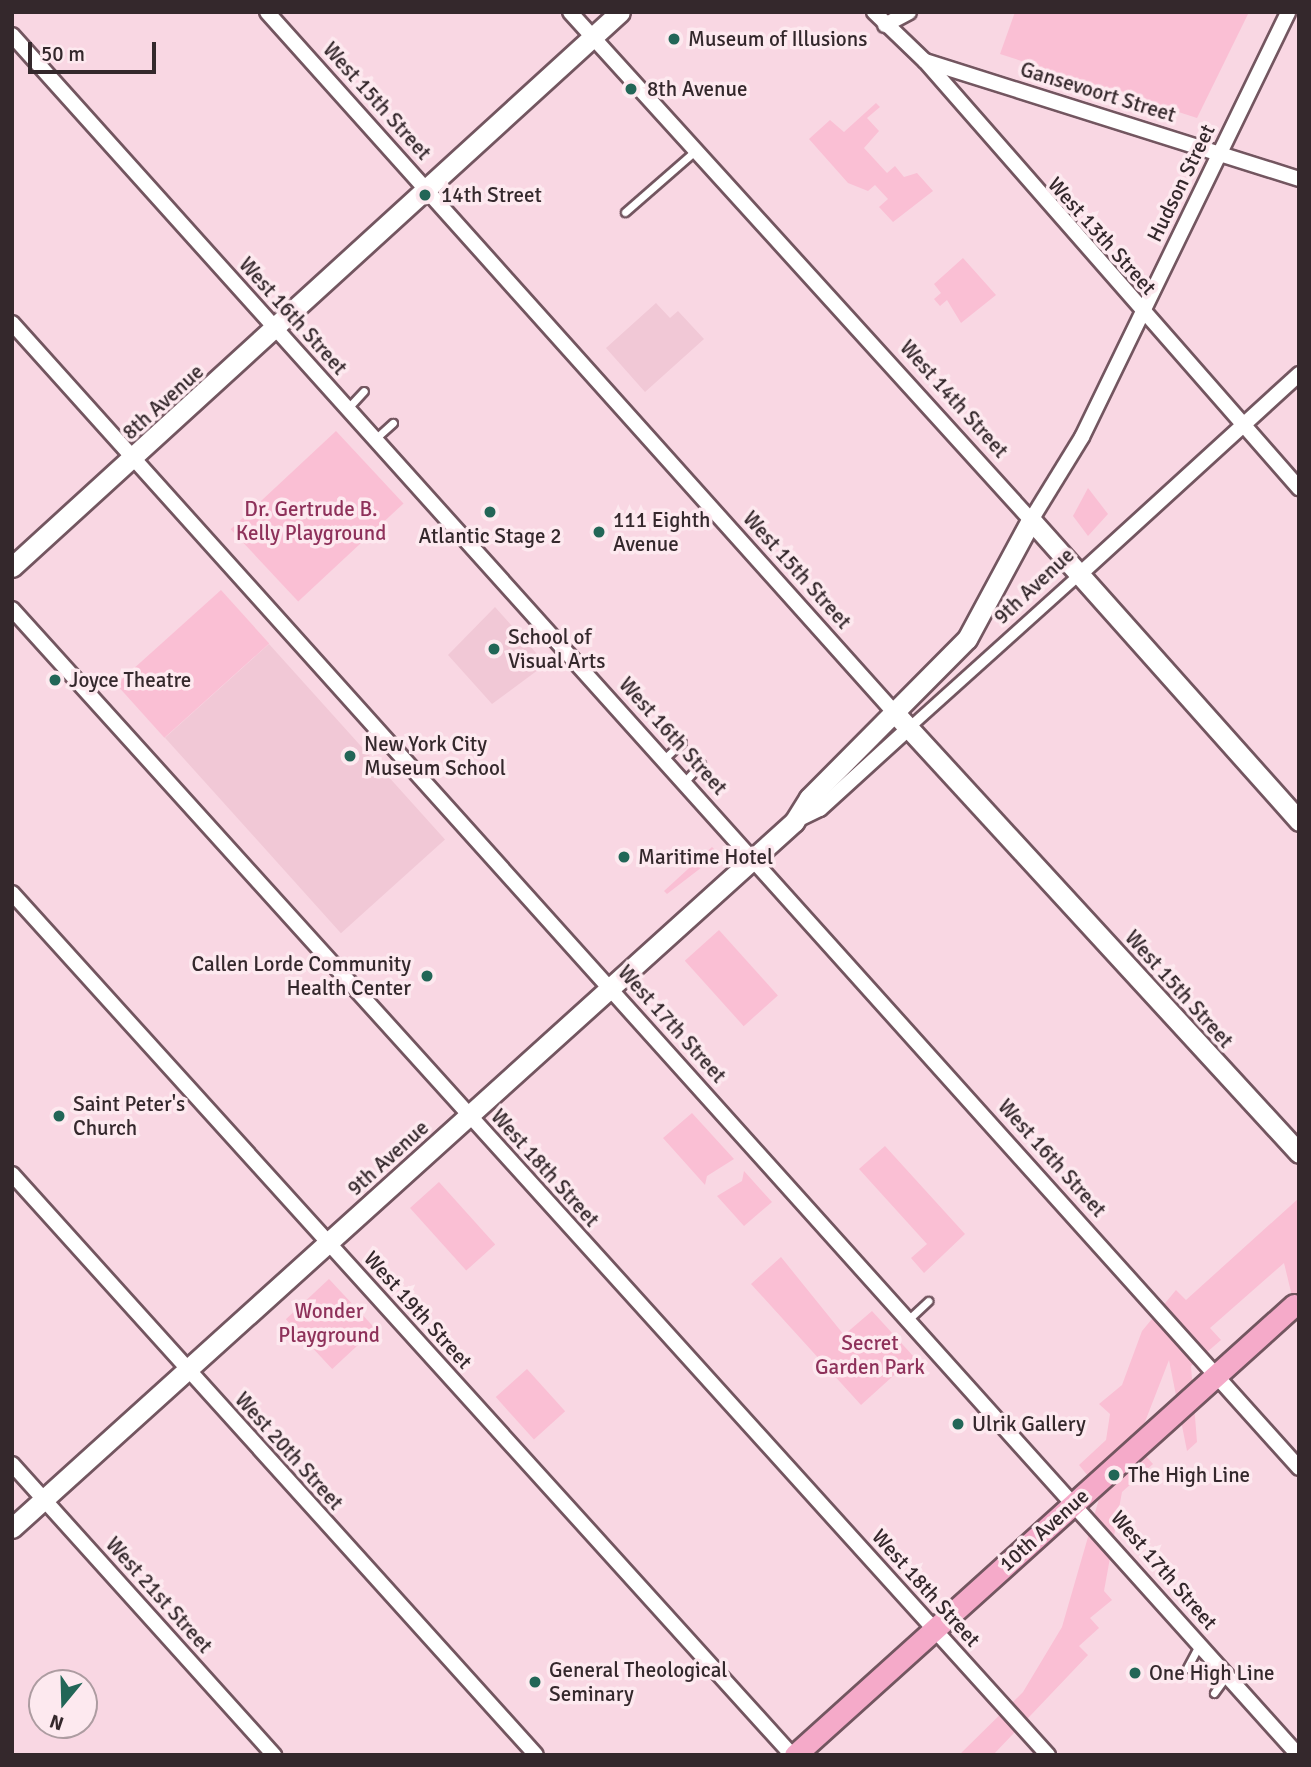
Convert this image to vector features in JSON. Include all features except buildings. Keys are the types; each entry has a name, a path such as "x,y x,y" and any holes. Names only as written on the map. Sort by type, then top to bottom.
{"main road":[{"name":"8th Avenue","path":"12,567 277,329 424,189 620,12"},
{"name":"West 14th Street","path":"1031,520 1299,821"},
{"name":"9th Avenue","path":"12,1528 794,822 893,711 967,639 1031,520"},
{"name":"West 15th Street","path":"893,711 1299,1153"},
{"name":"10th Avenue","path":"794,1755 1294,1305"}],"street":[{"name":"West 15th Street","path":"267,12 893,711"},
{"name":"West 14th Street","path":"570,12 698,149 1031,520"},
{"name":"West 13th Street","path":"874,12 925,61 1141,311 1299,488"},
{"path":"885,25 909,12"},
{"name":"Hudson Street","path":"1031,520 1082,438 1141,311 1288,12"},
{"name":"West 16th Street","path":"12,36 686,780 1218,1373 1299,1468"},
{"name":"Gansevoort Street","path":"925,61 1299,179"},
{"name":"West 17th Street","path":"12,323 1076,1502 1298,1755"},
{"name":"9th Avenue","path":"794,822 820,809 1299,374"},
{"name":"West 18th Street","path":"12,609 1048,1755"},
{"name":"West 19th Street","path":"12,893 794,1755"},
{"name":"West 20th Street","path":"12,1174 536,1755"},
{"name":"West 21st Street","path":"12,1464 274,1755"}],"lane":[{"path":"625,212 698,149"},
{"path":"347,408 364,391"},
{"path":"375,439 393,422"},
{"path":"665,758 682,742"},
{"path":"686,780 701,764"},
{"path":"910,1318 928,1301"},
{"path":"1186,1668 1200,1643"},
{"path":"1214,1693 1228,1674"}],"shaded area":[{"path":"656,303 670,318 678,311 704,339 645,392 606,348"},
{"name":"School of Visual Arts","path":"495,607 546,664 492,704 448,655"},
{"path":"269,644 445,839 341,933 165,738"}],"green space":[{"path":"1015,12 1249,12 1197,118 1000,54"},
{"path":"876,103 880,107 867,118 879,131 864,148 887,173 895,166 904,177 917,173 933,191 893,222 879,207 888,199 875,185 868,191 848,183 809,139 830,120 844,132"},
{"path":"963,258 996,295 961,323 947,300 940,306 934,299 941,293 934,284"},
{"name":"Dr. Gertrude B. Kelly Playground","path":"336,431 404,503 298,602 231,529"},
{"path":"1088,488 1108,514 1088,536 1073,516"},
{"path":"221,590 269,644 164,738 116,684"},
{"path":"712,847 719,854 667,894 664,891"},
{"path":"719,930 778,995 744,1026 685,961"},
{"path":"692,1113 734,1159 707,1176 705,1185 663,1138"},
{"path":"885,1146 965,1234 924,1273 911,1258 927,1244 859,1169"},
{"path":"744,1171 772,1202 744,1226 717,1196 742,1181"},
{"path":"439,1182 495,1244 466,1271 410,1208"},
{"name":"The High Line","path":"1299,1198 1299,1325 1284,1263 1210,1328 1221,1340 1191,1366 1197,1442 1187,1451 1169,1360 1136,1445 1153,1464 1122,1492 1104,1591 1112,1600 1090,1618 1099,1628 1079,1646 1088,1655 993,1755 959,1755 1023,1692 1062,1627 1101,1492 1079,1465 1106,1440 1110,1414 1099,1404 1122,1385 1142,1331 1176,1290 1186,1300"},
{"name":"Secret Garden Park","path":"781,1257 844,1335 872,1311 914,1357 861,1405 751,1284"},
{"name":"Wonder Playground","path":"329,1279 375,1329 332,1369 286,1319"},
{"path":"527,1369 565,1411 534,1439 496,1397"}],"place":[{"name":"Museum of Illusions","path":"674,39"},
{"name":"8th Avenue","path":"631,89"},
{"name":"14th Street","path":"425,195"},
{"name":"Atlantic Stage 2","path":"490,512"},
{"name":"111 Eighth Avenue","path":"599,532"},
{"name":"School of Visual Arts","path":"494,649"},
{"name":"Joyce Theatre","path":"55,680"},
{"name":"New York City Museum School","path":"350,756"},
{"name":"Maritime Hotel","path":"624,857"},
{"name":"Callen Lorde Community Health Center","path":"427,976"},
{"name":"Saint Peter's Church","path":"59,1116"},
{"name":"Ulrik Gallery","path":"958,1424"},
{"name":"The High Line","path":"1114,1475"},
{"name":"One High Line","path":"1135,1673"},
{"name":"General Theological Seminary","path":"535,1682"}]}
